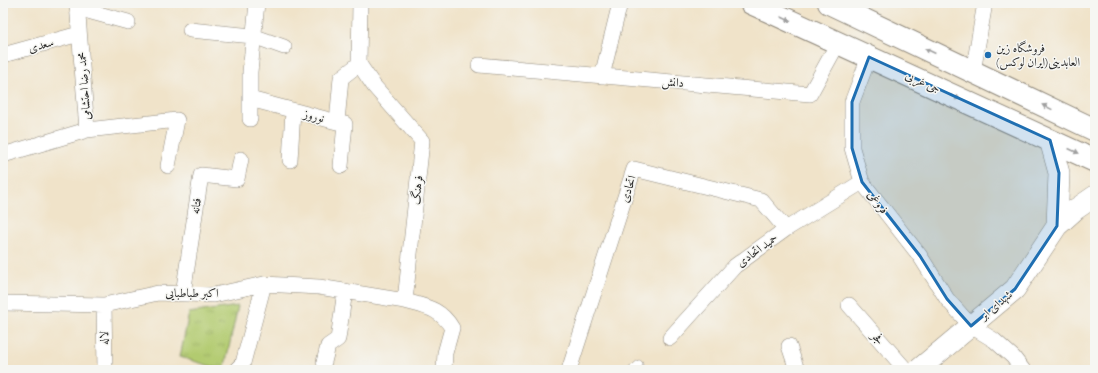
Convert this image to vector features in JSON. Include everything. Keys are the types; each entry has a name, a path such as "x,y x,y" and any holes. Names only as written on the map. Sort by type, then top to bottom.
{"main road":[{"name":"جی غربی","path":"751,3 1095,161"},
{"path":"840,5 973,72 1095,130"},
{"path":"1050,140 1059,173 1057,226"},
{"name":"شهدای ابر","path":"918,370 1015,289 1057,226 1076,209 1095,196"}],"street":[{"path":"250,120 253,36 257,3"},
{"path":"359,64 360,3"},
{"path":"602,76 620,3"},
{"path":"973,72 985,3"},
{"path":"77,5 128,22"},
{"name":"محمد رضا احتشامی","path":"3,155 87,130 77,5"},
{"path":"190,30 253,36 284,47"},
{"name":"سعدی","path":"3,55 80,34"},
{"name":"دانش","path":"478,65 810,94 838,43"},
{"name":"فروغی","path":"869,57 852,102 852,148 862,182 920,256 947,299 971,326 994,340 1013,357 1023,370"},
{"name":"نوروز","path":"250,99 346,124 342,78 359,64"},
{"name":"فرهنگ","path":"359,64 374,86 422,141 405,301"},
{"path":"290,160 293,111"},
{"path":"87,130 177,120 168,166"},
{"path":"341,166 346,124"},
{"name":"فتانه","path":"183,294 201,175 237,179 241,159"},
{"name":"اتحادی","path":"569,370 634,169 761,200 786,229"},
{"name":"حمید اتحادی","path":"670,338 735,266 786,229 862,182"},
{"path":"236,370 243,362 264,284"},
{"name":"اکبر طباطبایی","path":"3,302 104,305 158,293 214,295 264,284 319,287 405,301"},
{"path":"324,362 328,346 338,339 345,291"},
{"path":"405,301 431,308 445,317 452,328 446,353 444,370"},
{"name":"لاله","path":"104,305 105,370"},
{"name":"فجر","path":"850,305 906,370"},
{"path":"789,346 797,370"}],"lane":[{"path":"632,370 639,364"}],"highlighted area":[{"path":"869,57 1050,140 1059,173 1057,226 1015,289 971,326 947,299 920,256 862,182 852,148 852,102"}],"green space":[{"path":"238,306 224,370 180,357 189,313"}],"place":[{"name":"فروشگاه زین العابدینی(ایران لوکس)","path":"988,55"}]}
